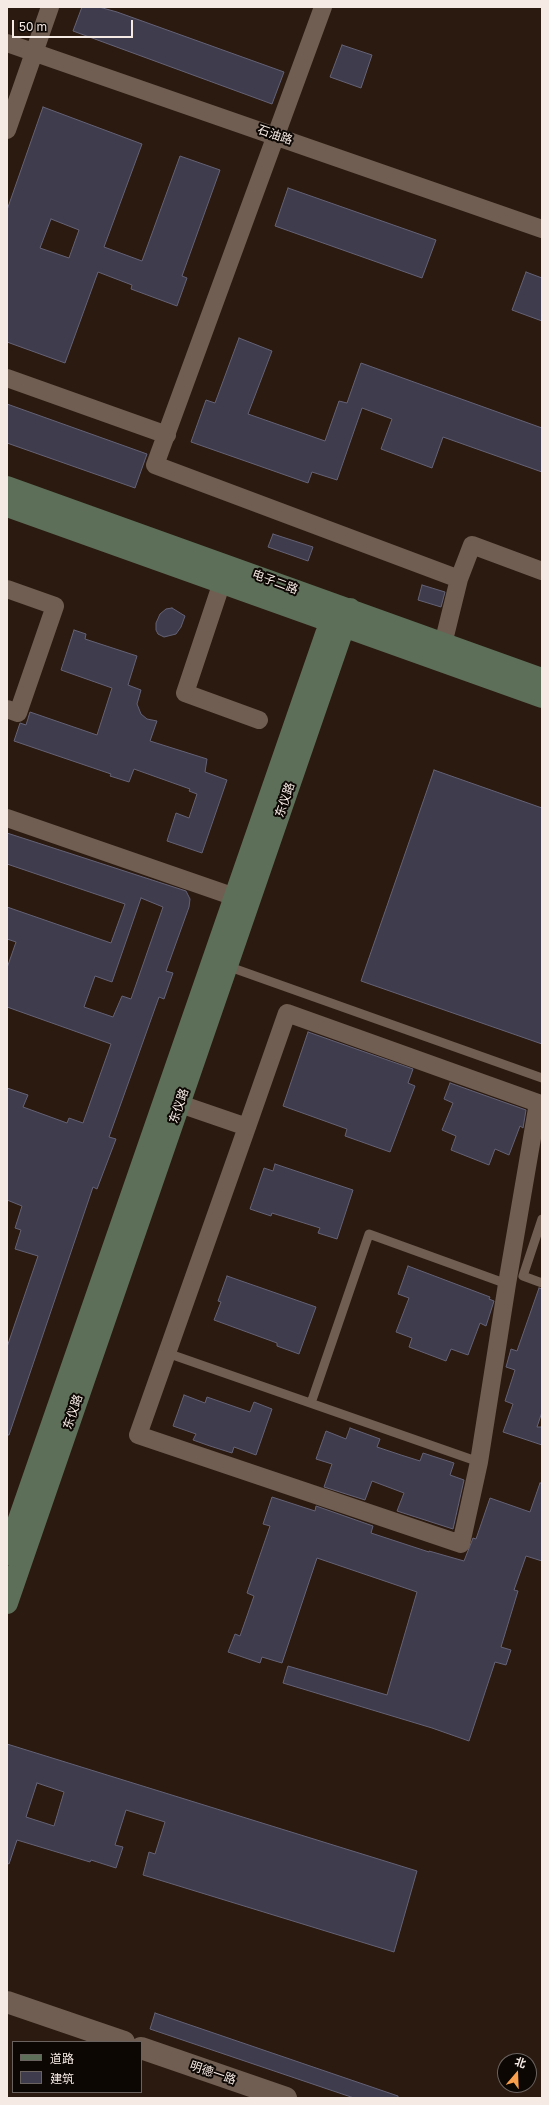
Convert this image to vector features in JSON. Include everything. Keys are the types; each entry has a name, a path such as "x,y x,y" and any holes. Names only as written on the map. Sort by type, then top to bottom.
{"main road":[{"name":"电子二路","path":"7,487 341,615 542,697"},
{"name":"电子二路","path":"7,506 222,582 443,644 542,679"},
{"name":"东仪路","path":"7,1554 235,897 341,615"},
{"name":"东仪路","path":"7,1602 227,966 341,615"}],"street":[{"path":"7,130 50,7"},
{"path":"323,7 277,136 155,465 459,580"},
{"name":"石油路","path":"7,43 542,229"},
{"path":"7,378 167,435"},
{"path":"443,644 459,580 472,545 542,571"},
{"path":"222,582 185,693 259,720"},
{"path":"7,589 55,606 18,713 7,709"},
{"path":"7,818 235,897"},
{"path":"287,1013 538,1103 507,1284 479,1462 461,1544 138,1435 247,1126 287,1013"},
{"path":"180,1104 247,1126"},
{"path":"7,2002 121,2041"},
{"name":"明德一路","path":"142,2048 286,2098"}],"lane":[{"path":"227,966 542,1078"},
{"path":"542,1219 523,1276 542,1283"},
{"path":"311,1403 369,1234 507,1284"},
{"path":"167,1353 479,1462"}],"building":[{"path":"82,7 99,7 117,12 284,72 272,104 73,31"},
{"path":"342,45 372,55 361,88 330,77"},
{"path":"43,107 142,144 104,247 142,261 180,156 220,170 182,276 187,278 177,306 131,289 132,285 98,272 65,363 7,342 7,210","holes":["51,219 79,230 69,258 40,248"]},
{"path":"288,188 436,240 422,278 275,226"},
{"path":"526,272 542,278 542,321 512,310"},
{"path":"239,338 272,351 248,414 325,441 339,401 347,403 361,363 542,428 542,472 443,437 432,468 381,449 392,419 362,408 337,480 312,472 308,483 191,442 206,400 215,403"},
{"path":"7,404 147,454 135,488 7,443"},
{"path":"273,534 313,547 308,561 268,547"},
{"path":"422,585 445,592 441,607 418,600"},
{"path":"172,608 185,616 181,627 176,634 164,637 158,634 156,630 156,623 160,614 166,609"},
{"path":"74,630 86,634 85,639 137,656 128,685 141,690 137,704 141,714 147,719 157,721 150,741 207,759 205,772 227,780 202,853 167,841 176,813 189,818 197,794 189,791 190,789 134,769 129,782 110,776 111,774 14,741 20,723 26,725 30,712 97,735 112,688 61,670"},
{"path":"434,770 542,808 542,1044 361,981"},
{"path":"7,833 186,891 190,899 189,907 166,971 173,973 164,999 159,997 109,1137 116,1139 97,1189 93,1187 9,1435 7,1435 7,1347 38,1256 15,1249 21,1230 15,1228 22,1206 7,1200 7,1088 28,1095 23,1107 67,1123 69,1118 83,1123 111,1044 7,1007 7,968 16,942 7,939 7,907 111,943 125,904 7,864","holes":["141,898 163,907 131,999 122,996 113,1017 84,1007 95,976 112,982"]},
{"path":"308,1032 413,1069 408,1083 415,1086 390,1152 345,1136 347,1129 283,1106"},
{"path":"450,1083 526,1110 523,1128 520,1126 509,1155 495,1149 489,1165 451,1150 456,1136 442,1130 453,1103 444,1099"},
{"path":"275,1164 353,1190 337,1239 318,1233 320,1228 272,1213 271,1216 250,1209 264,1168 273,1171"},
{"path":"408,1266 490,1297 489,1299 494,1301 486,1326 480,1323 468,1355 451,1349 446,1361 409,1347 412,1338 396,1332 409,1298 398,1294"},
{"path":"227,1276 316,1307 299,1354 277,1346 277,1343 214,1320 221,1302 218,1301"},
{"path":"539,1288 542,1289 542,1412 537,1427 542,1427 542,1445 503,1432 513,1404 505,1401 515,1370 506,1367 511,1349 517,1351"},
{"path":"184,1395 205,1403 207,1397 250,1412 254,1402 272,1409 256,1455 234,1447 232,1453 210,1446 193,1440 196,1434 173,1426"},
{"path":"350,1428 380,1439 377,1447 420,1461 423,1453 454,1463 450,1475 464,1480 453,1529 397,1511 404,1493 372,1481 365,1500 324,1487 332,1464 316,1459 326,1431 346,1439"},
{"path":"540,1483 542,1483 542,1561 526,1556 514,1590 518,1591 501,1647 511,1650 506,1665 495,1662 469,1741 432,1728 283,1683 288,1666 387,1695 417,1592 317,1558 282,1663 262,1657 260,1663 228,1652 235,1634 240,1636 254,1596 247,1593 270,1526 263,1524 272,1497 315,1511 316,1506 373,1526 371,1533 429,1552 464,1561 473,1538 476,1539 490,1498 530,1512"},
{"path":"7,1744 417,1871 394,1952 143,1875 149,1852 155,1854 165,1822 126,1810 115,1845 123,1847 116,1868 91,1860 90,1862 17,1840 9,1864 7,1863","holes":["37,1783 64,1792 54,1826 26,1817"]},
{"path":"155,2013 398,2096 398,2098 354,2098 150,2029"}]}
